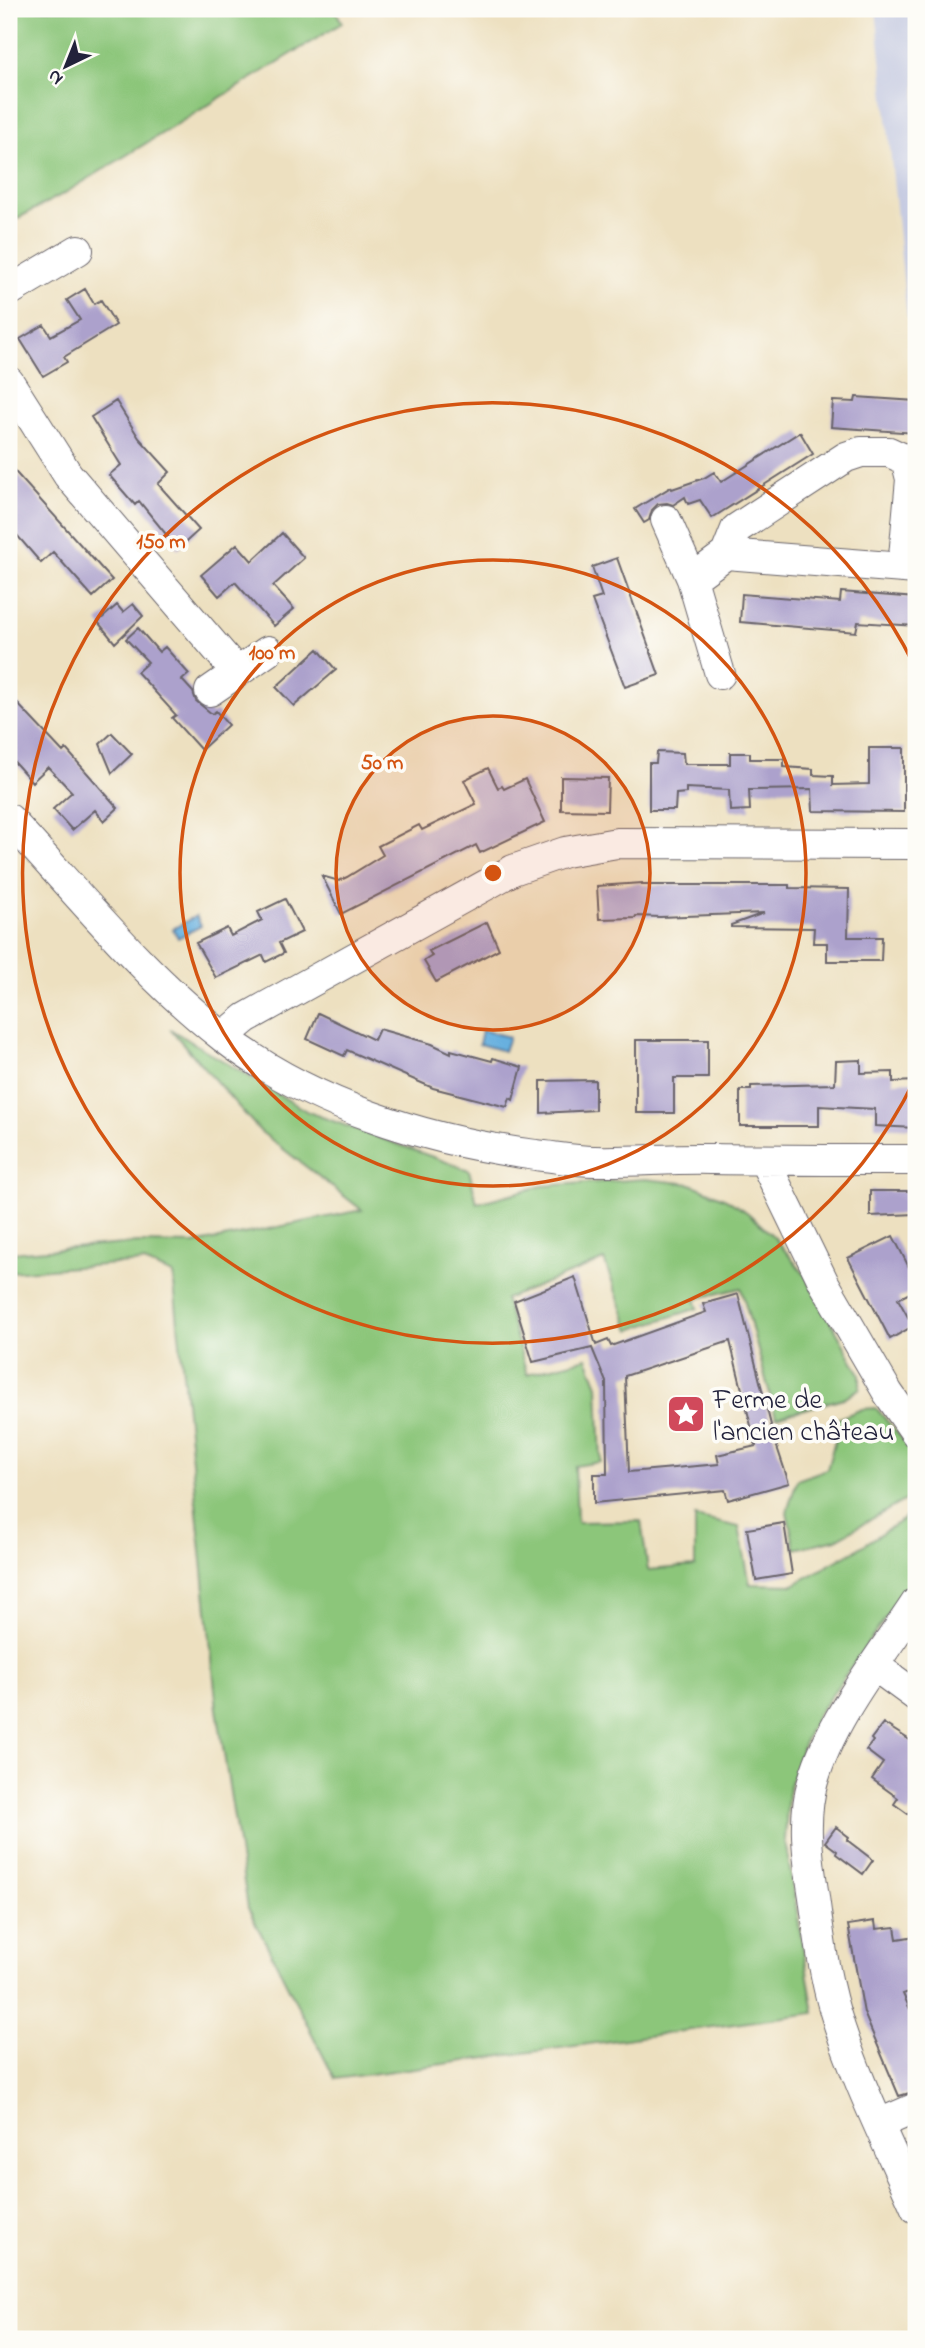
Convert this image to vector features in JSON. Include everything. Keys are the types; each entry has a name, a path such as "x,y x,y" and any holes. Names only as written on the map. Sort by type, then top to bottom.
{"street":[{"path":"9,291 78,250"},
{"path":"9,382 68,475 236,671"},
{"path":"692,579 726,554 736,529 846,457 861,452 889,452 906,463 911,479 910,569 726,554"},
{"path":"666,520 692,579 720,674"},
{"path":"210,691 268,651"},
{"path":"9,819 99,919 179,1002 223,1037 333,1102 416,1130 465,1143 592,1161 916,1160"},
{"path":"223,1037 246,1018 513,870 565,852 617,843 916,844"},
{"path":"764,1160 824,1283 888,1393 916,1433"},
{"path":"916,1603 831,1733 812,1784 807,1821 807,1856 835,2012 879,2124 916,2208"},
{"path":"875,1666 916,1696"},
{"path":"879,2124 916,2108"}],"shaded area":[{"path":"876,9 916,9 916,326 907,317"}],"green space":[{"path":"9,9 335,9 342,23 65,193 9,223"},
{"path":"170,1029 308,1112 469,1170 477,1203 542,1186 645,1179 691,1184 726,1199 748,1213 774,1237 805,1275 860,1374 860,1388 847,1397 776,1417 741,1288 695,1299 698,1308 630,1330 604,1260 505,1299 527,1374 587,1358 598,1385 601,1462 575,1466 577,1522 641,1521 648,1570 695,1566 695,1517 739,1527 750,1584 793,1585 859,1548 916,1511 916,1575 816,1717 801,1749 788,1794 785,1840 814,2013 335,2079 248,1908 217,1709 173,1274 144,1262 9,1272 9,1253 138,1243 194,1244 362,1210 260,1131"},
{"path":"876,1408 916,1455 916,1494 836,1539 795,1549 787,1512 797,1480 827,1469 835,1440 832,1421 862,1409"}],"water":[{"path":"196,916 201,926 178,938 173,929"},
{"path":"482,1030 509,1037 504,1051 479,1044"}],"building":[{"path":"85,289 94,304 101,300 116,325 64,357 67,362 43,376 20,339 44,325 51,336 80,320 67,300"},
{"path":"856,397 916,401 916,433 831,427 833,401 855,402"},
{"path":"116,401 139,438 170,472 158,484 199,530 178,549 139,501 135,505 109,475 121,465 91,417"},
{"path":"800,432 813,454 712,518 700,500 688,504 685,497 673,505 658,504 652,510 649,520 644,523 635,509 671,487 672,489 704,478 714,472 721,482"},
{"path":"9,465 112,580 93,597 53,552 41,563 9,526"},
{"path":"282,533 304,558 273,586 294,609 274,626 235,582 219,596 201,575 237,544 252,561"},
{"path":"617,558 659,675 625,687 592,600 602,597 592,567"},
{"path":"841,592 916,598 916,626 858,622 856,632 740,622 742,594 840,602"},
{"path":"133,604 143,616 115,643 98,622 117,605 123,612"},
{"path":"138,628 159,652 165,647 189,674 182,680 193,692 196,701 212,714 216,711 228,725 201,750 172,718 176,715 137,672 148,662 126,639"},
{"path":"318,649 336,670 294,706 276,687"},
{"path":"17,703 63,752 66,749 118,808 104,821 95,810 72,830 53,809 72,792 48,767 32,782 9,756 9,711"},
{"path":"112,733 132,754 112,773 100,744"},
{"path":"869,748 904,748 904,812 813,811 812,789 749,790 750,810 730,811 729,790 686,788 686,793 676,794 675,810 649,810 649,763 656,763 657,752 683,753 684,764 730,764 730,753 750,753 750,759 784,759 784,767 813,769 813,775 833,776 833,785 869,784"},
{"path":"488,768 498,788 502,786 504,789 525,779 545,822 480,853 476,845 341,914 322,876 339,881 383,855 378,846 419,825 422,830 476,804 464,780"},
{"path":"561,777 608,778 607,811 561,810"},
{"path":"642,883 789,885 789,888 849,889 848,937 882,937 881,961 827,961 827,943 813,943 814,928 731,927 764,913 599,919 597,886"},
{"path":"285,899 302,932 279,943 284,953 266,962 263,955 216,978 196,943 227,928 231,936 262,920 258,912"},
{"path":"487,922 499,949 436,982 424,961 432,956 429,951"},
{"path":"318,1013 374,1040 379,1029 432,1044 451,1053 451,1050 492,1061 493,1058 522,1067 513,1100 510,1098 507,1107 433,1088 347,1050 344,1056 307,1039"},
{"path":"636,1040 708,1040 708,1078 674,1078 674,1113 636,1113"},
{"path":"861,1060 861,1073 893,1072 893,1082 916,1081 916,1128 875,1126 875,1109 819,1106 819,1126 740,1126 740,1090 751,1090 751,1086 835,1084 836,1061"},
{"path":"595,1080 595,1110 541,1113 541,1081"},
{"path":"870,1191 916,1191 916,1214 870,1216"},
{"path":"893,1236 916,1281 916,1290 898,1299 913,1326 890,1339 848,1258"},
{"path":"575,1277 596,1345 608,1340 611,1346 706,1312 703,1304 738,1294 775,1441 789,1483 728,1500 725,1490 594,1503 594,1474 607,1474 606,1382 592,1348 533,1362 514,1301","holes":["730,1341 756,1446 717,1455 719,1464 629,1472 625,1376"]},
{"path":"784,1523 792,1574 756,1580 747,1529"},
{"path":"883,1723 916,1744 916,1801 908,1814 894,1804 898,1798 872,1779 883,1763 866,1750"},
{"path":"836,1827 849,1837 847,1840 873,1860 863,1874 825,1842"},
{"path":"875,1921 876,1929 895,1927 897,1939 916,1936 916,1982 913,1982 914,1990 903,1994 916,2022 916,2091 899,2096 864,2013 848,1925"}],"place":[{"name":"Ferme de l'ancien château","path":"686,1414"}]}
